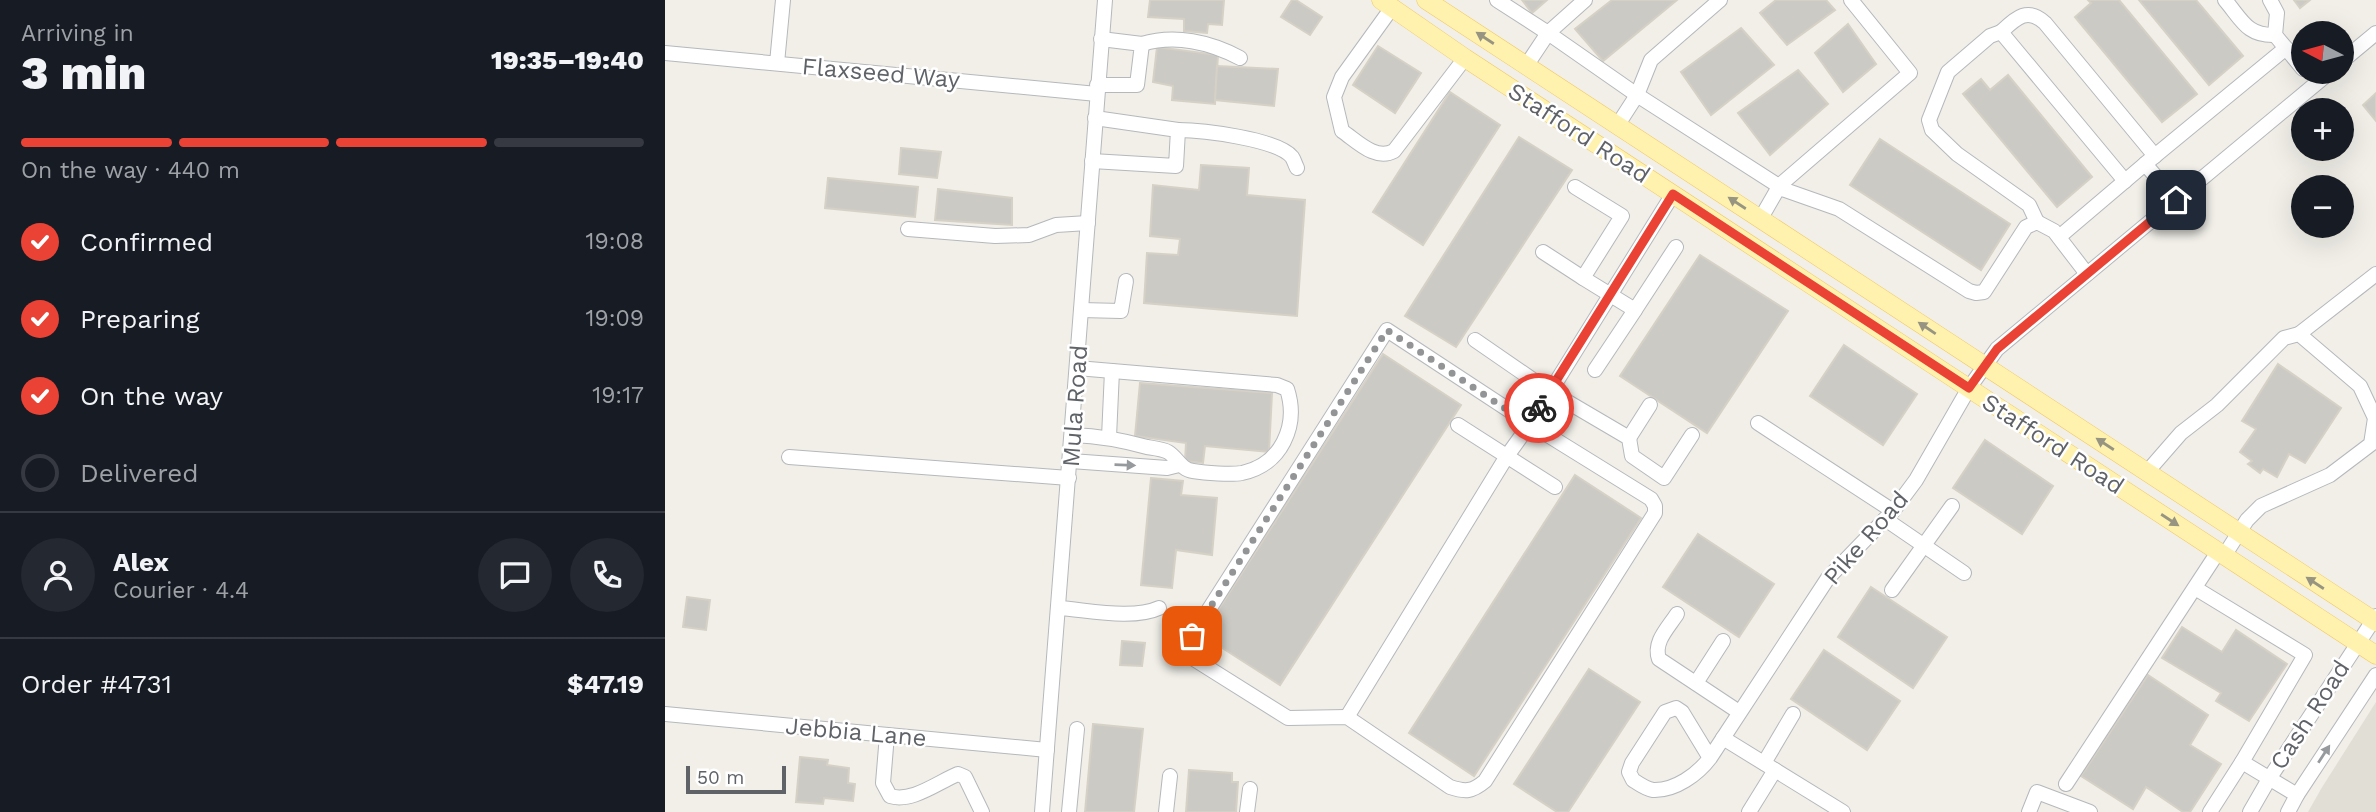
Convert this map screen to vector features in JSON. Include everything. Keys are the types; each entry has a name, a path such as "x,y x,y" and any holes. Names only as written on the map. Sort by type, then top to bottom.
{"main road":[{"name":"Stafford Road","path":"1426,0 2375,619"},
{"name":"Stafford Road","path":"1386,4 2376,655"},
{"path":"1510,87 1526,65"},
{"path":"1744,241 1761,218"}],"street":[{"path":"776,63 783,0"},
{"name":"Mula Road","path":"1042,812 1105,0"},
{"path":"1497,0 1637,95 1791,193 1825,202 1839,209 1925,265 1976,293 1984,292 2026,227 2037,222 2048,226 2059,237 2088,274"},
{"path":"1526,65 1548,33 1585,0"},
{"path":"1617,126 1637,95 1651,60 1720,0"},
{"path":"1761,218 1780,185 1910,73 1851,0"},
{"path":"2225,0 2251,32 2275,35"},
{"path":"2270,0 2277,13 2275,35 2291,54"},
{"path":"1386,4 1342,77 1334,97 1342,131 1374,153 1386,155 1394,151 1465,58"},
{"path":"2037,222 2029,205 1957,154 1932,130 1929,120 1948,72 1990,36 2001,32 2023,15 2039,17 2150,160 2176,200"},
{"path":"2001,32 2125,181"},
{"path":"2354,51 2376,33"},
{"path":"1101,39 1142,44 1156,40 1196,41 1220,47 1240,58"},
{"name":"Flaxseed Way","path":"665,53 1097,90 1136,85 1142,44"},
{"path":"2059,237 2286,48"},
{"name":"Pike Road","path":"1710,758 1682,712 1671,708 1665,712 1629,772 1633,780 1653,790 1671,787 1700,771 1710,758 1828,578 1889,515 1916,480 1969,388 1997,349 2315,84"},
{"path":"1095,118 1178,130 1201,130 1272,145 1291,156 1297,167"},
{"path":"1092,161 1176,166 1178,130"},
{"path":"1575,187 1622,216 1583,278"},
{"path":"1347,716 1673,194"},
{"path":"908,229 1006,236 1029,235 1056,225 1088,223"},
{"path":"1595,370 1676,247"},
{"path":"1543,252 1635,310"},
{"path":"2147,472 2181,433 2217,405 2284,338 2299,334 2376,274"},
{"path":"1081,310 1121,311 1126,281"},
{"path":"1387,330 1530,425 1651,499 1655,513 1485,781 1474,790 1463,792 1450,787 1347,716 1288,718 1194,659 1191,650 1192,636 1387,330"},
{"path":"2066,784 2195,588 2247,520 2260,506 2330,475 2371,444 2375,418 2360,386 2299,334"},
{"path":"1475,340 1549,391 1629,438"},
{"path":"1073,435 1109,437 1168,452 1179,465 1190,471 1241,473 1260,465 1279,452 1290,428 1290,399 1287,389 1277,385 1077,368"},
{"path":"1109,437 1112,372"},
{"path":"1650,405 1629,438 1632,456 1664,478 1692,435"},
{"path":"1758,422 1889,515 1923,545 1964,573"},
{"path":"1458,425 1555,486"},
{"path":"789,457 1069,478"},
{"path":"1071,461 1167,468 1179,465"},
{"path":"1892,590 1952,506"},
{"path":"2195,588 2305,655 2210,812"},
{"path":"1059,608 1134,613 1148,613 1159,608"},
{"path":"1677,614 1659,642 1656,650 1659,659 1739,712"},
{"name":"Cash Road","path":"2250,812 2375,619"},
{"path":"1696,683 1723,641"},
{"name":"Cash Road","path":"2288,812 2376,675"},
{"name":"Jebbia Lane","path":"665,714 1047,750"},
{"path":"1749,812 1793,714"},
{"path":"1069,812 1077,729"},
{"path":"887,735 883,783 890,796 910,796 958,774 964,778 982,812"},
{"path":"1723,737 1843,812"},
{"path":"2242,762 2297,795"},
{"path":"1166,812 1170,776"},
{"path":"1045,777 1072,779"},
{"path":"1247,812 1250,789"},
{"path":"2029,812 2037,792 2090,812"}],"shaded area":[{"path":"2376,702 2376,812 2308,812 2321,789"}],"building":[{"path":"1150,0 1224,0 1222,25 1208,24 1207,33 1184,31 1184,19 1148,17"},
{"path":"1292,0 1322,17 1310,35 1281,17"},
{"path":"1522,0 1547,0 1532,13"},
{"path":"1612,0 1677,0 1603,61 1575,29"},
{"path":"1776,0 1826,0 1835,10 1787,45 1760,13"},
{"path":"2088,0 2119,0 2197,94 2162,122 2075,17 2091,3"},
{"path":"2139,0 2196,0 2243,56 2209,85"},
{"path":"2294,0 2310,0 2300,8"},
{"path":"1848,24 1876,64 1843,92 1815,53"},
{"path":"1741,28 1774,65 1711,115 1681,72"},
{"path":"1378,46 1421,73 1395,113 1353,85"},
{"path":"1157,47 1218,55 1215,104 1172,100 1173,86 1153,82"},
{"path":"1217,66 1278,69 1274,106 1215,100"},
{"path":"1798,70 1828,104 1770,155 1738,113"},
{"path":"2008,75 2092,177 2057,207 1963,94 1981,79 1990,90"},
{"path":"1450,92 1500,125 1423,245 1373,212"},
{"path":"2376,93 2376,121 2363,105"},
{"path":"1519,137 1572,170 1456,347 1405,316"},
{"path":"1880,139 2010,224 1981,270 1850,185"},
{"path":"901,148 941,152 937,178 899,174"},
{"path":"1201,165 1249,168 1247,195 1305,200 1297,316 1144,303 1147,253 1178,255 1180,239 1150,236 1153,185 1199,190"},
{"path":"828,178 918,187 915,217 825,208"},
{"path":"938,189 1012,198 1012,225 935,220"},
{"path":"1700,255 1788,311 1707,433 1620,376"},
{"path":"1844,345 1917,394 1883,445 1810,396"},
{"path":"1383,354 1461,405 1280,685 1202,635"},
{"path":"2278,364 2341,408 2305,463 2289,454 2277,477 2263,469 2260,473 2248,464 2252,461 2240,452 2256,429 2242,421"},
{"path":"1140,383 1272,393 1269,452 1205,446 1203,463 1185,461 1186,443 1135,436"},
{"path":"1985,440 2053,486 2022,534 1953,488"},
{"path":"1575,475 1641,518 1474,776 1409,733"},
{"path":"1151,478 1183,481 1181,495 1217,498 1212,555 1176,550 1172,588 1141,585"},
{"path":"1698,534 1774,584 1739,637 1663,587"},
{"path":"1871,587 1947,637 1913,688 1838,637"},
{"path":"687,597 710,600 706,630 683,627"},
{"path":"2182,627 2222,652 2236,630 2287,664 2249,721 2216,701 2221,693 2162,658"},
{"path":"1122,641 1145,643 1142,666 1120,665"},
{"path":"1824,650 1900,701 1867,750 1791,699"},
{"path":"1589,669 1640,702 1568,812 1557,812 1514,784"},
{"path":"2148,675 2208,715 2190,745 2221,764 2190,812 2183,812 2146,787 2133,809 2081,776"},
{"path":"1093,724 1143,729 1134,812 1085,812"},
{"path":"800,757 828,760 827,765 849,768 848,783 855,784 853,801 824,798 823,804 796,802"},
{"path":"1189,770 1232,773 1232,782 1238,782 1236,812 1186,812"}],"way so far":[{"path":"1192,636 1387,330 1530,425 1539,408"}],"route":[{"path":"1539,408 1673,194 1969,388 1997,349 2176,200"}]}
